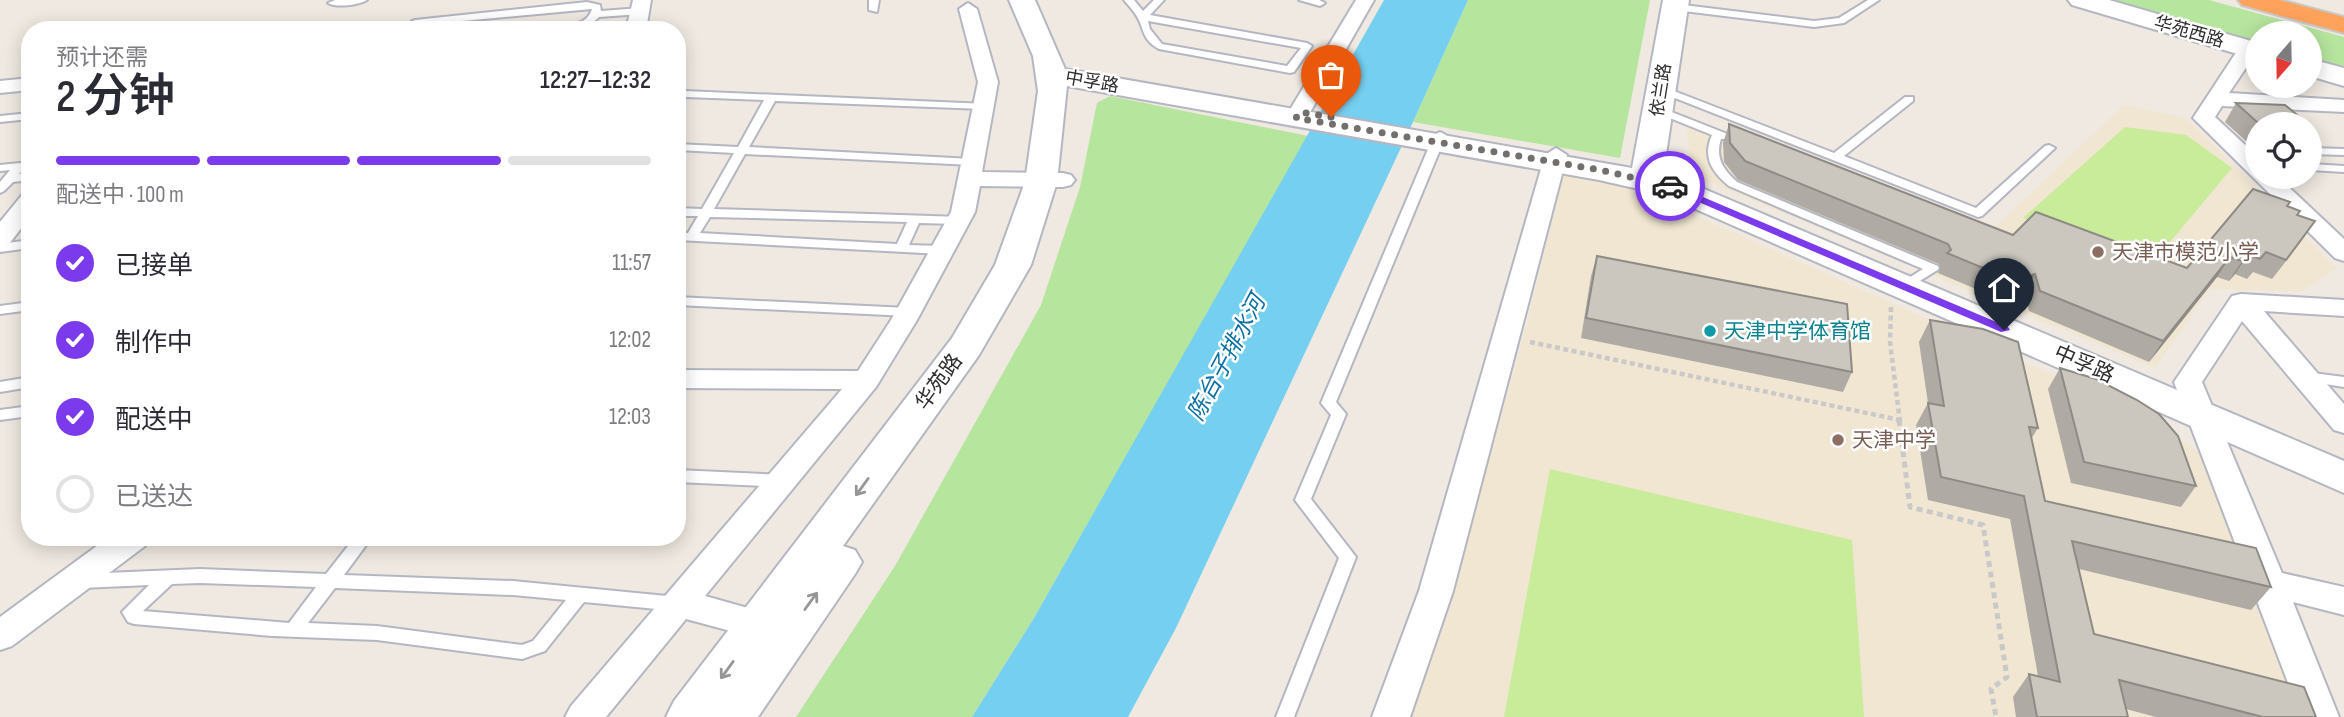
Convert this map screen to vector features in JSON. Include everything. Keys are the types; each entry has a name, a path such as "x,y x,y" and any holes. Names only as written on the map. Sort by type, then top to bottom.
{"highway":[{"path":"2251,0 2344,25"},
{"path":"2325,0 2344,5"}],"main road":[{"name":"华苑路","path":"729,717 774,629 1004,288 1053,180 1071,76 1022,0"},
{"path":"1041,0 1071,76"},
{"name":"华苑西路","path":"2081,0 2245,49"},
{"name":"依兰路","path":"1646,176 1675,4"},
{"path":"2322,71 2344,78"},
{"name":"中孚路","path":"1071,76 1555,158 1646,176 1906,283 2344,478"},
{"name":"中孚路","path":"2202,413 2344,472"},
{"name":"华苑路","path":"692,717 774,629"}],"street":[{"path":"1302,115 1364,0"},
{"path":"584,717 866,380 942,250 958,220 971,171 988,82 968,9"},
{"path":"2245,61 2215,99 2204,118 2245,154"},
{"path":"0,87 21,85"},
{"path":"2215,99 2344,106"},
{"path":"1391,717 1436,592 1555,158"},
{"path":"971,171 1053,180"},
{"path":"2277,189 2344,253"},
{"path":"0,239 21,212"},
{"path":"2241,302 2188,382 2270,583 2320,717"},
{"path":"2241,302 2344,308"},
{"path":"2241,302 2344,423"},
{"path":"686,379 866,380"},
{"path":"0,636 121,546"},
{"path":"2270,583 2344,601"},
{"path":"678,604 727,614 774,629"}],"lane":[{"path":"333,3 362,0"},
{"path":"1129,0 1143,17 1145,30 1159,46 1290,70 1307,46 1143,17"},
{"path":"1143,17 1159,0"},
{"path":"1304,0 1320,3"},
{"path":"1675,4 1814,24 1841,22 1874,0"},
{"path":"434,21 587,5 597,7 596,14"},
{"path":"589,21 596,14 642,5"},
{"path":"686,94 983,106"},
{"path":"692,237 771,98"},
{"path":"1660,99 1718,134 1741,143"},
{"path":"1660,99 1836,157 1978,213 2049,148"},
{"path":"1836,157 1909,99"},
{"path":"0,119 21,117"},
{"path":"1718,134 1712,144 1711,159 1721,174 1733,184 1933,269 1906,283"},
{"path":"1285,717 1348,557 1303,500 1339,414 1328,403 1431,137"},
{"path":"686,147 971,171"},
{"path":"2322,151 2344,152"},
{"path":"0,169 20,166 0,189"},
{"path":"2322,168 2344,169"},
{"path":"9,179 21,177"},
{"path":"686,212 958,220"},
{"path":"902,247 915,219"},
{"path":"686,237 942,250"},
{"path":"0,248 21,245"},
{"path":"686,300 908,312"},
{"path":"0,310 21,307"},
{"path":"2305,377 2344,382"},
{"path":"0,387 21,384"},
{"path":"0,415 21,412"},
{"path":"686,476 784,481"},
{"path":"293,630 357,546"},
{"path":"72,581 167,578 513,588 678,604"},
{"path":"167,578 131,612 134,617 293,630 377,633 522,652 538,646 579,596"}],"path":[{"path":"1906,283 1891,300 1890,342 1910,507 1983,524 2007,677 1991,689 1996,717"},
{"path":"1530,342 1900,420"}],"shaded area":[{"name":"天津市模范小学","path":"2124,105 2186,118 2245,177 2245,189 2257,189 2336,268 2302,291 2210,289 2155,368 1692,175 1685,115 1986,236"},
{"name":"天津中学","path":"1564,173 1632,187 2162,424 2201,455 2301,717 1411,717 1453,590 1524,335"}],"green space":[{"path":"1468,0 1650,0 1620,158 1413,122"},
{"path":"2094,0 2209,0 2286,21 2245,21 2245,44"},
{"path":"2322,31 2344,37 2344,73 2322,67"},
{"path":"1110,96 1308,136 1034,618 972,717 796,717 895,566 1041,305 1080,187 1097,103"},
{"path":"2125,127 2186,135 2232,168 2160,254 2119,250 2023,218"},
{"path":"1550,469 1852,540 1864,717 1504,717"}],"water":[{"name":"陈台子排水河","path":"1384,0 1468,0 1176,628 1128,717 972,717 1034,618"}],"building":[{"path":"2236,103 2285,105 2293,112 2246,112"},
{"path":"1729,124 2013,235 2036,212 2187,268 2253,189 2290,202 2287,206 2300,211 2297,215 2315,221 2286,260 2266,252 2260,259 2248,254 2242,261 2230,257 2163,341 2040,291 2035,274 2012,280 1947,253 1951,250 1948,244 1745,161 1730,143"},
{"name":"天津中学体育馆","path":"1597,256 1847,304 1852,372 1586,318"},
{"path":"1930,320 1983,329 2018,342 2038,428 2029,427 2045,501 2256,548 2271,587 2072,541 2094,634 2304,687 2316,717 2263,717 2119,680 2128,717 2037,717 2029,674 2060,682 2024,496 1941,477 1928,403 1944,406"},
{"path":"2060,368 2096,379 2159,414 2178,436 2196,486 2084,462"}],"way so far":[{"path":"1331,117 1300,112 1296,118 1600,170 1670,186"}],"place":[{"name":"天津市模范小学","path":"2098,252"},
{"name":"天津中学体育馆","path":"1710,331"},
{"name":"天津中学","path":"1838,440"}],"route":[{"path":"1670,186 2004,330"}]}
